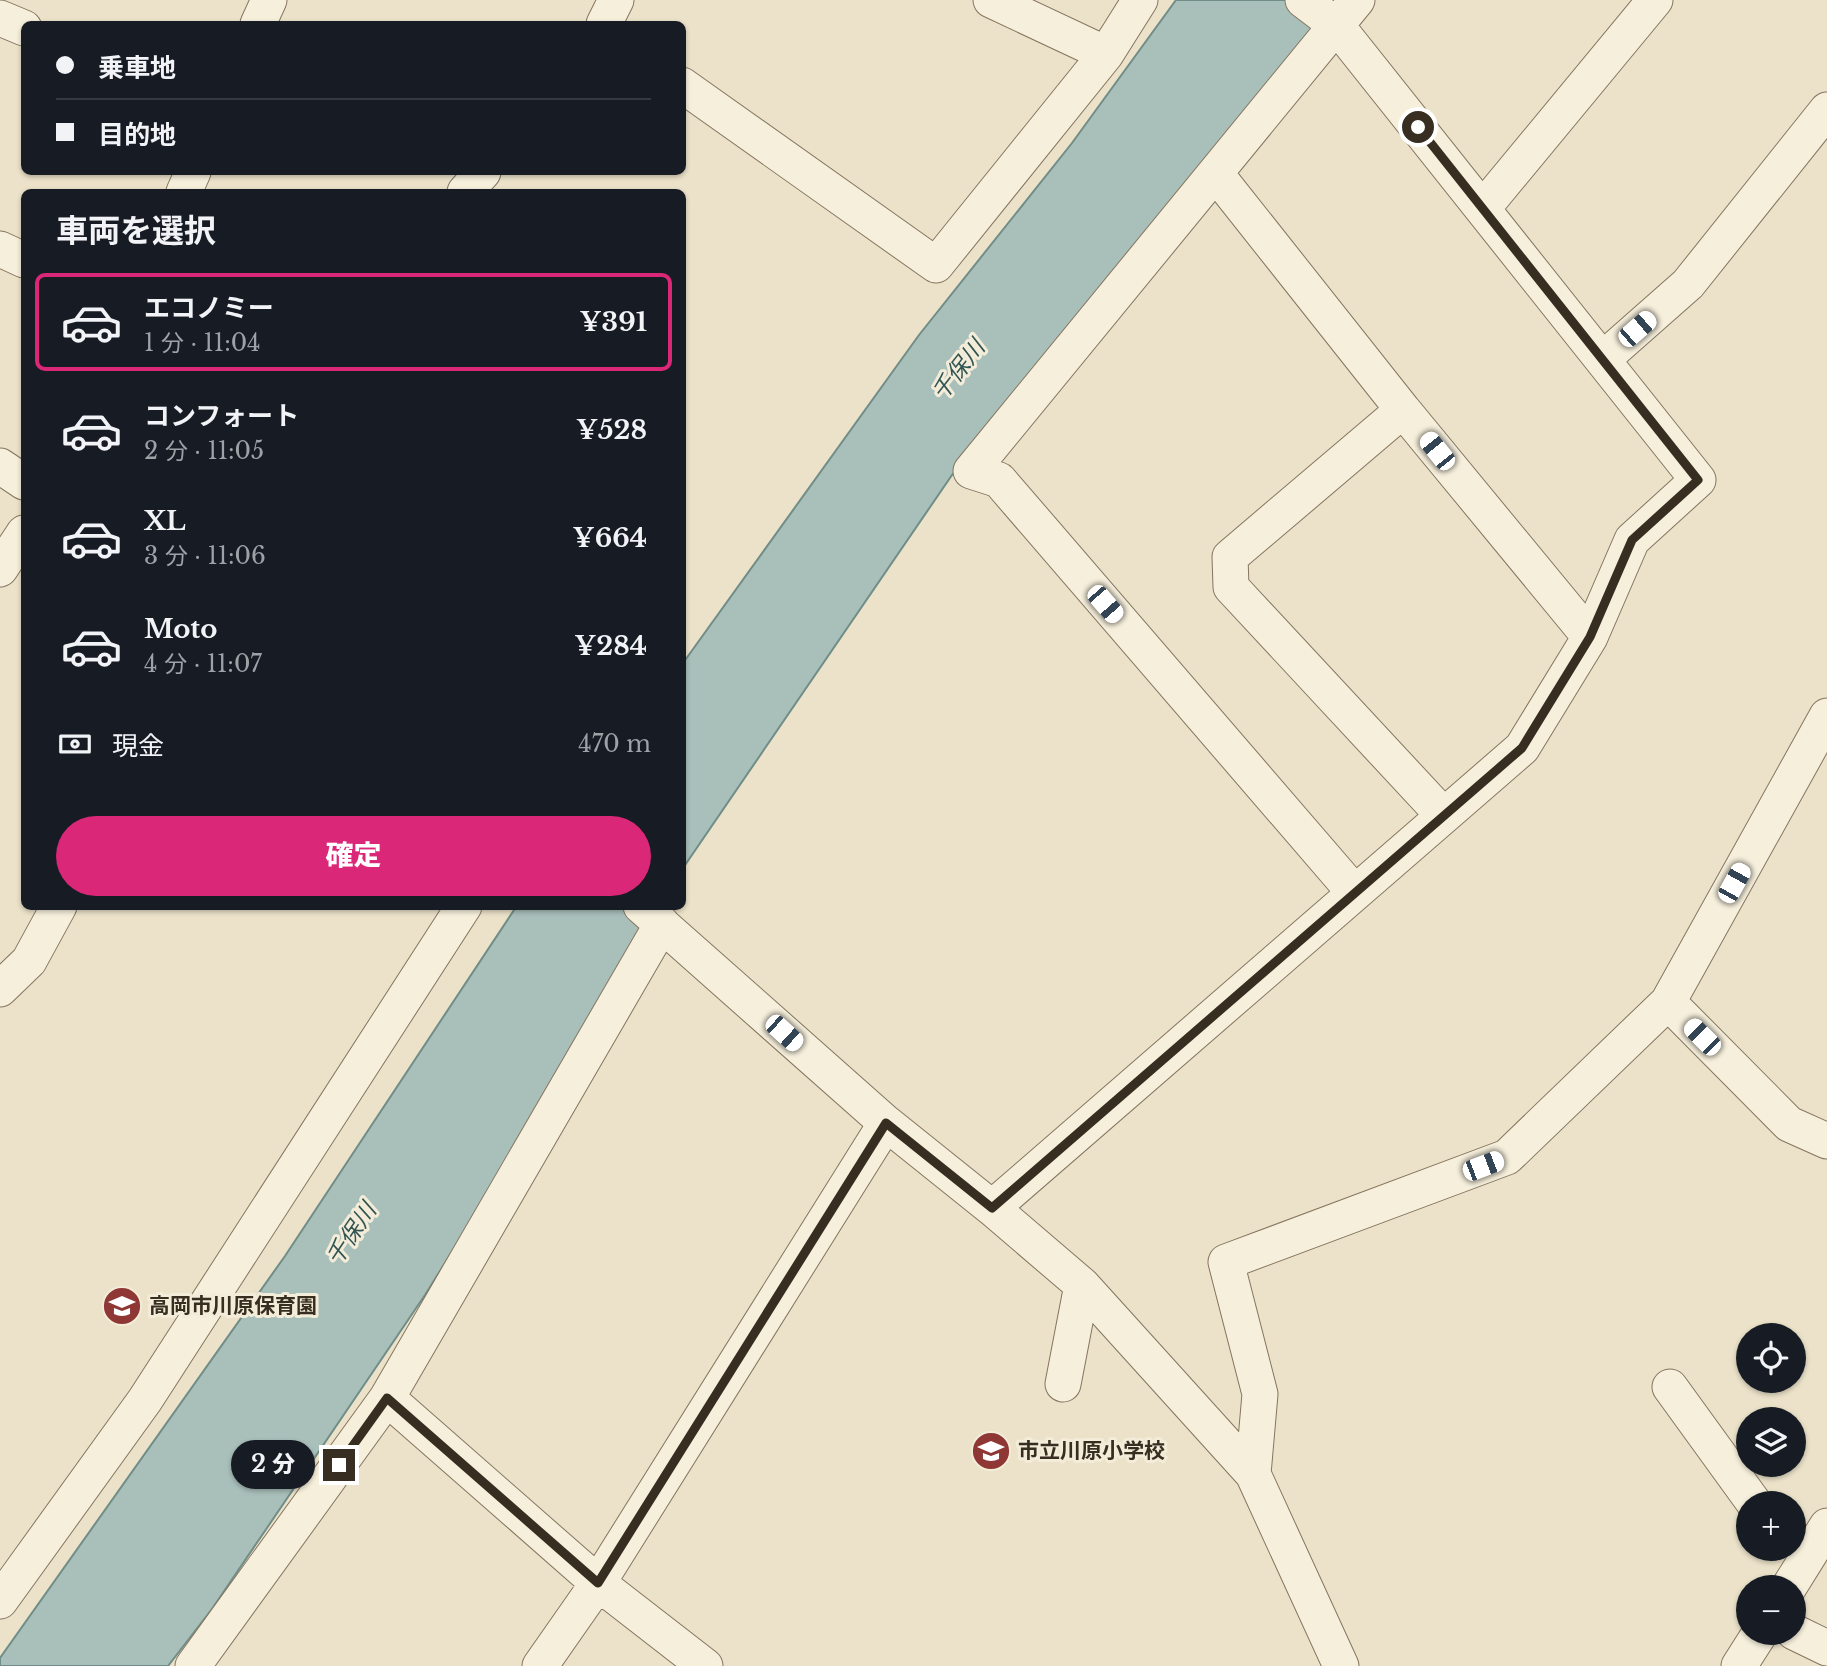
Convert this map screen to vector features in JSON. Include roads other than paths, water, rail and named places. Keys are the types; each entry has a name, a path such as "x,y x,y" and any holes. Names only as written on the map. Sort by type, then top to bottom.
{"street":[{"path":"259,21 269,0"},
{"path":"606,21 616,0"},
{"path":"990,0 1106,54"},
{"path":"686,88 936,265 1106,54 1140,0"},
{"path":"1483,208 1655,0"},
{"path":"992,1208 1522,748 1590,637 1632,540 1698,480 1331,11 1216,174 971,471 999,480 1354,892"},
{"path":"0,18 21,28"},
{"path":"1602,359 1688,284 1827,110"},
{"path":"1216,174 1403,410 1590,637"},
{"path":"469,189 480,175"},
{"path":"0,249 21,259"},
{"path":"1403,410 1230,557 1231,587 1443,815"},
{"path":"0,466 21,480"},
{"path":"0,569 21,538"},
{"path":"1253,1474 1260,1394 1226,1262 1507,1157 1668,1002 1827,716"},
{"path":"0,989 29,961 57,910"},
{"path":"0,1601 145,1400 461,910"},
{"path":"194,1666 387,1398 651,915 886,1123 1082,1285 1253,1474 1341,1666"},
{"path":"1668,1002 1788,1124 1827,1141"},
{"path":"540,1666 598,1583 886,1123"},
{"path":"1063,1384 1082,1285"},
{"path":"1670,1387 1745,1491"},
{"path":"387,1398 598,1583 705,1666"},
{"path":"1793,1568 1827,1526"},
{"path":"1806,1638 1827,1648"},
{"path":"1739,1666 1752,1645"}],"water":[{"name":"千保川","path":"1176,0 1338,0 952,475 686,864 686,659 919,335 1072,143"},
{"name":"千保川","path":"514,910 655,910 565,1072 425,1295 212,1609 168,1666 0,1666 0,1658 285,1256"}],"place":[{"name":"高岡市川原保育園","path":"122,1306"},
{"name":"市立川原小学校","path":"991,1451"}]}
